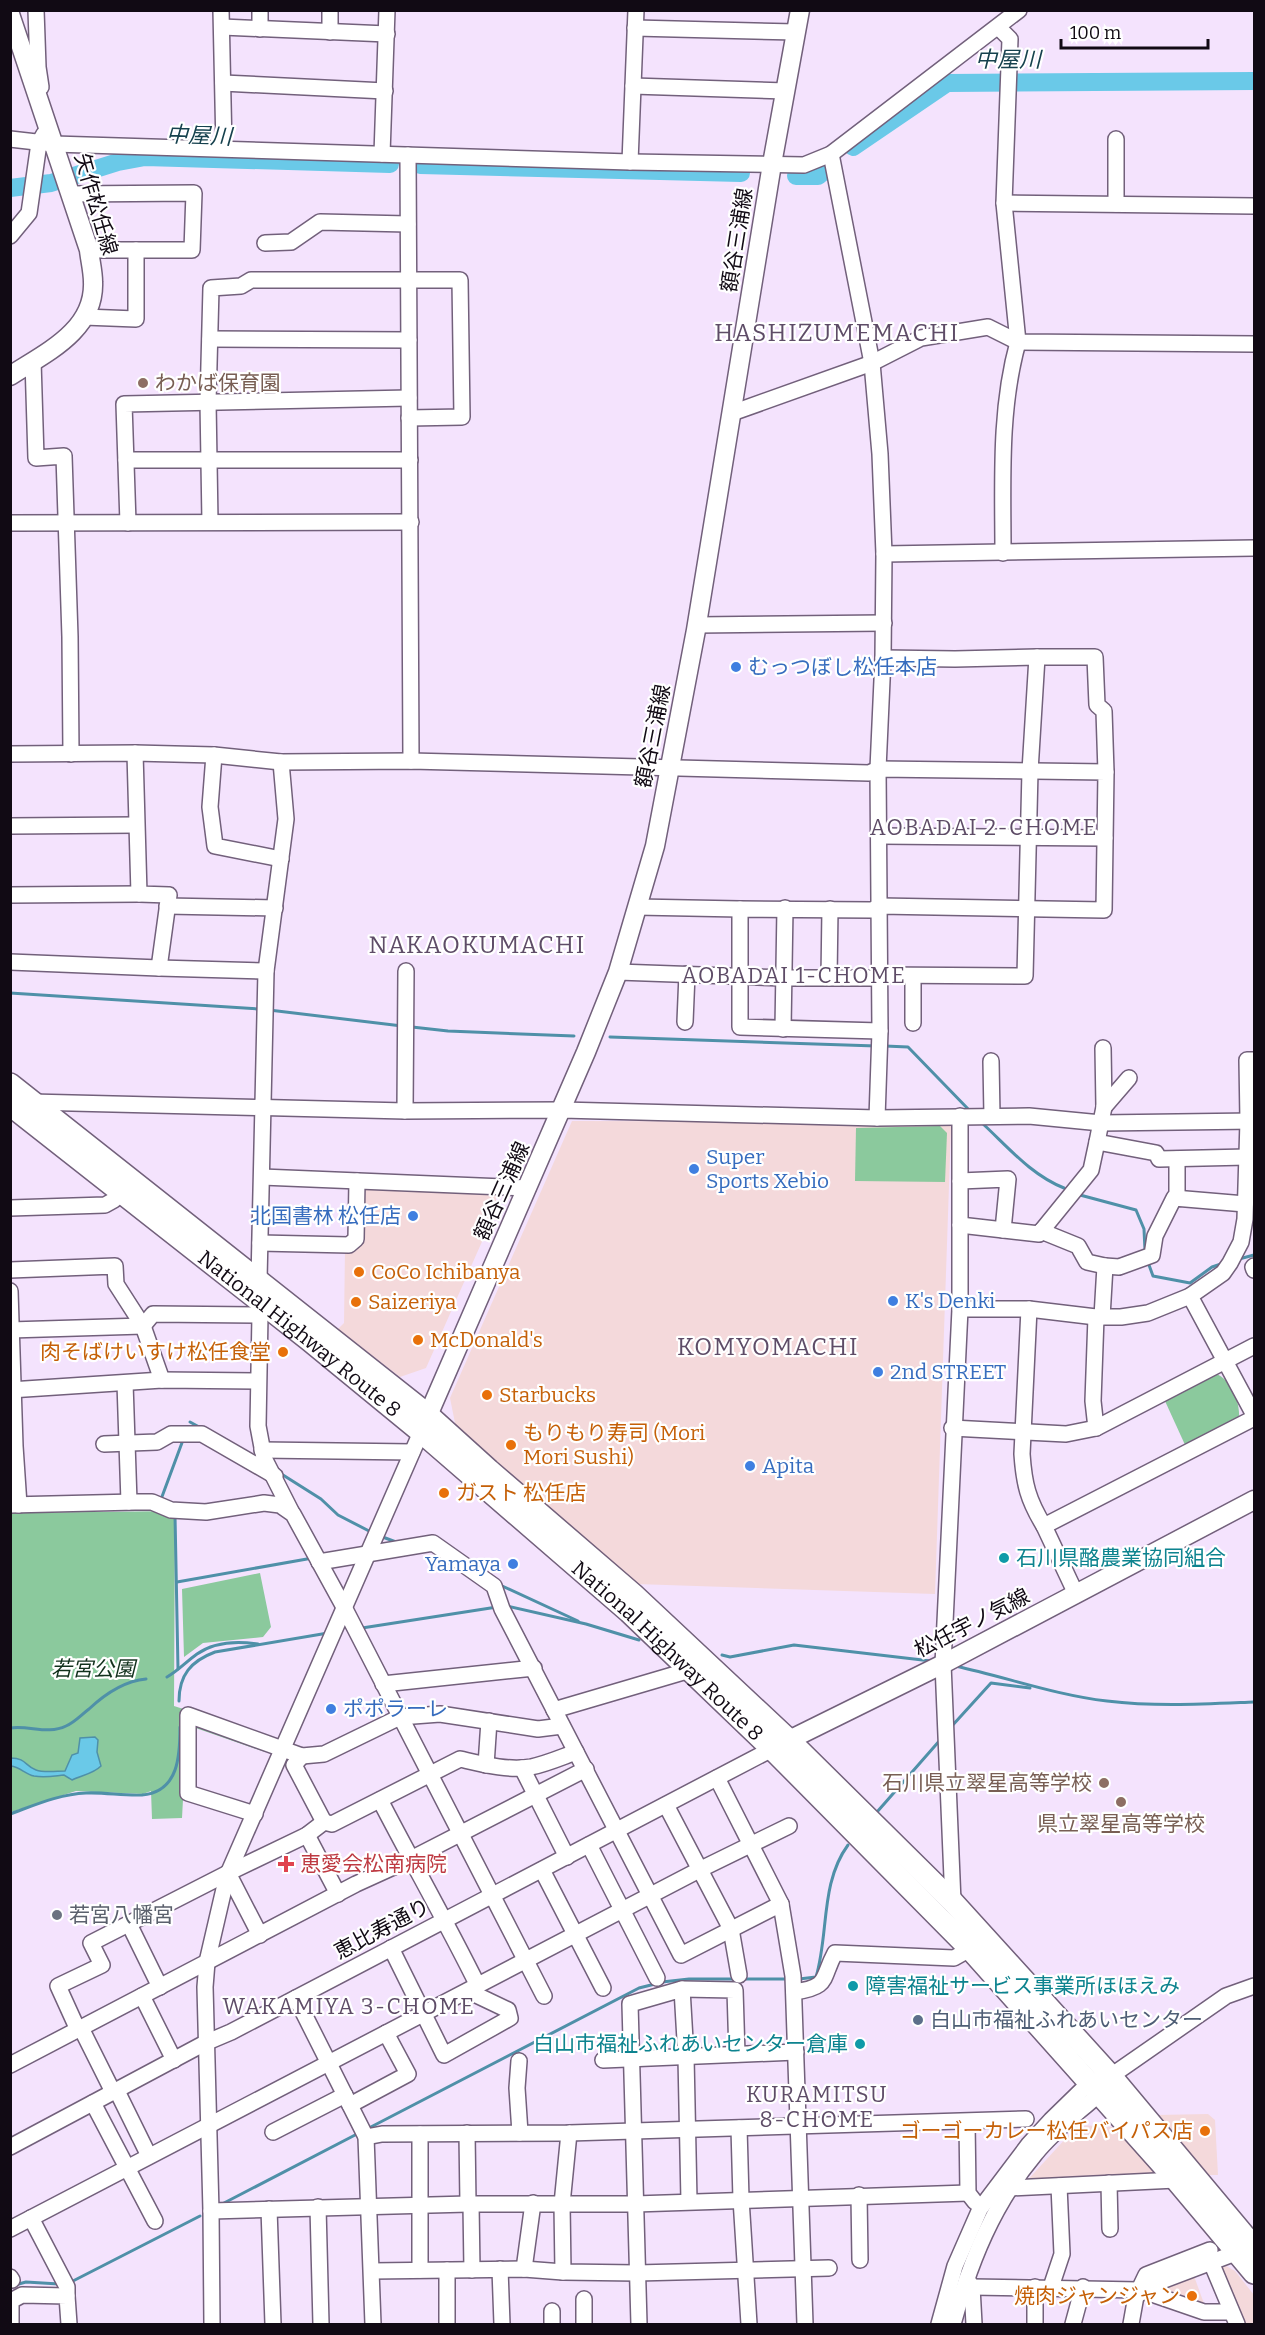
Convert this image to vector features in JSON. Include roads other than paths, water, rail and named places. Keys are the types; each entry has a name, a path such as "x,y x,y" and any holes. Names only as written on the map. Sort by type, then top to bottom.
{"highway":[{"name":"National Highway Route 8","path":"10,1084 259,1280 424,1423 690,1670 781,1744 953,1902 1110,2076 1246,2250 1254,2273"},
{"name":"National Highway Route 8","path":"10,1104 121,1191 263,1310 489,1470 633,1594 781,1744 970,1949 1176,2180 1246,2250"}],"main road":[{"name":"額谷三浦線","path":"424,1423 562,1110 618,972 655,846 697,626 772,164 800,10"},
{"name":"矢作松任線","path":"10,14 47,138 68,186 89,250 93,284 91,302 79,327 10,376"},
{"name":"松任宇ノ気線","path":"781,1744 943,1664 1254,1500"}],"street":[{"path":"10,236 29,213 33,186 47,138 38,67 36,10"},
{"path":"221,10 224,148"},
{"path":"260,10 260,29"},
{"path":"330,10 330,32"},
{"path":"382,154 387,10"},
{"path":"630,162 636,10"},
{"path":"10,139 47,138 408,155 804,165 831,154 1019,10"},
{"path":"222,27 387,34"},
{"path":"998,27 1010,39 1004,203 1018,342 1004,418 1003,553"},
{"path":"635,28 796,32"},
{"path":"223,83 385,91"},
{"path":"633,86 786,91"},
{"path":"1116,140 1116,204"},
{"path":"831,154 872,363 880,454 885,554 884,658 878,769 880,975 877,1118"},
{"path":"408,155 411,761"},
{"path":"68,186 194,193 192,250 89,250"},
{"path":"1004,203 1254,206"},
{"path":"265,243 291,242 320,222 408,224"},
{"path":"84,317 136,319 136,250"},
{"path":"210,522 208,402 211,288 241,286 251,280 460,280 462,417 409,418"},
{"path":"732,413 872,363 921,338 970,329 988,327 1018,342 1254,344"},
{"path":"210,339 409,340"},
{"path":"33,361 36,458 64,456 71,754"},
{"path":"128,523 124,404 409,398"},
{"path":"126,460 410,460"},
{"path":"10,524 411,522"},
{"path":"885,554 1254,548"},
{"path":"697,626 884,623"},
{"path":"618,972 784,978 871,978 880,975 1025,976 1030,771 1037,657"},
{"path":"637,907 872,910 879,906 1104,910 1106,772 1104,711 1097,705 1095,657 956,660 884,658"},
{"path":"135,753 139,894"},
{"path":"10,754 135,753 214,755 281,762 411,761 870,773 878,769 1106,772"},
{"path":"214,755 210,807 215,846 281,859"},
{"path":"259,1280 266,971 286,819 281,762"},
{"path":"10,826 136,825"},
{"path":"880,836 1105,838"},
{"path":"10,895 169,895 159,968"},
{"path":"167,906 275,908"},
{"path":"783,1029 785,908"},
{"path":"740,909 740,1027 783,1029 879,1040"},
{"path":"829,978 830,909"},
{"path":"10,962 266,971"},
{"path":"405,1111 406,971"},
{"path":"685,1022 687,974"},
{"path":"913,976 913,1023"},
{"path":"960,1224 1039,1234 1090,1170 1102,1115 1103,1048"},
{"path":"960,1309 1029,1309 1099,1317 1120,1317 1148,1313 1190,1296 1223,1273 1242,1242 1245,1204 1250,1189 1247,1157 1251,1121 1247,1060 1254,1060"},
{"path":"953,1902 943,1664 952,1428 960,1309 960,1181 991,1061"},
{"path":"1102,1115 1129,1078"},
{"path":"10,1104 33,1102 405,1111 562,1110 877,1118 1102,1115 1251,1121"},
{"path":"1097,1142 1156,1153 1159,1159 1247,1157"},
{"path":"1177,1159 1177,1198"},
{"path":"262,1177 510,1185 528,1188"},
{"path":"960,1181 1013,1179 1003,1230"},
{"path":"260,1243 349,1245 356,1239 357,1181"},
{"path":"10,1208 105,1205 114,1200 121,1191"},
{"path":"1041,1231 1078,1246 1087,1262 1119,1268 1152,1255 1155,1236 1174,1198 1245,1204"},
{"path":"10,1270 115,1266 116,1284 143,1326 162,1380"},
{"path":"1096,1428 1092,1401 1105,1266"},
{"path":"10,1291 15,1505 152,1502 171,1510 206,1512 264,1503 280,1504 293,1514"},
{"path":"1044,1526 1254,1417 1227,1360 1190,1296"},
{"path":"1029,1309 1022,1454 1024,1478 1031,1506 1044,1526 1076,1594"},
{"path":"11,1330 143,1326 153,1314 263,1310 258,1381 258,1426 262,1450 293,1514 355,1628 544,1996"},
{"path":"952,1428 1066,1434 1096,1428 1254,1346"},
{"path":"11,1390 162,1380 258,1381"},
{"path":"125,1383 129,1502"},
{"path":"212,2325 209,2125 205,2043 207,1962 228,1872 284,1750 424,1423"},
{"path":"104,1444 158,1442 171,1434 202,1434 275,1476"},
{"path":"262,1450 412,1452"},
{"path":"319,1562 433,1543 494,1586 500,1605 681,1955 781,1904"},
{"path":"384,1684 534,1668"},
{"path":"554,1710 690,1670"},
{"path":"255,1814 188,1793 188,1715 302,1756 324,1754 400,1717 440,1714 538,1729 562,1726"},
{"path":"486,1765 489,1721"},
{"name":"恵比寿通り","path":"10,2147 205,2043 231,2032 781,1744"},
{"path":"302,1756 294,1765 324,1822 333,1824 460,1759 486,1765 522,1768 532,1767 576,1752"},
{"path":"522,1768 567,1857"},
{"path":"10,2065 338,1894 586,1770"},
{"path":"717,1778 781,1904 794,1984 805,2325"},
{"path":"380,1800 444,1920 473,1988 508,2010 510,2018 444,2055 391,1948"},
{"path":"666,1805 731,1929 739,1975"},
{"path":"149,2156 58,1986 102,1965 91,1943 228,1872 307,1835 324,1822"},
{"path":"10,2229 699,1870 789,1826"},
{"path":"307,1835 338,1894"},
{"path":"589,1845 657,1978"},
{"path":"542,1869 603,1989"},
{"path":"228,1872 260,1935"},
{"path":"129,1924 160,1987"},
{"path":"794,1984 813,1989 826,1979 835,1953 954,1958 970,1949"},
{"path":"939,2325 955,2266 980,2209 1029,2144 1110,2076 1226,1996 1254,1986"},
{"path":"639,2325 630,2004 682,1989 735,1990 737,2054"},
{"path":"682,1989 689,2201"},
{"path":"142,1996 174,2060"},
{"path":"296,1998 366,2137 373,2325"},
{"path":"273,2132 408,2074 386,2033"},
{"path":"603,2060 796,2052"},
{"path":"519,2061 517,2088 520,2133"},
{"path":"953,2325 994,2212 1035,2154 1094,2089"},
{"path":"93,2103 155,2221"},
{"path":"366,2137 382,2134 569,2133 1026,2119"},
{"path":"967,2122 968,2193 980,2209"},
{"path":"739,2128 749,2325"},
{"path":"467,2133 472,2270"},
{"path":"563,2272 562,2205 569,2133"},
{"path":"420,2134 420,2270"},
{"path":"1009,2188 1176,2180"},
{"path":"1108,2183 1110,2229"},
{"path":"1051,2287 1062,2254 1059,2186"},
{"path":"211,2211 369,2205 635,2204 968,2193"},
{"path":"859,2195 860,2260"},
{"path":"524,2269 533,2203"},
{"path":"318,2207 321,2325"},
{"path":"269,2209 273,2325"},
{"path":"31,2218 67,2287 69,2325"},
{"path":"1131,2325 1139,2292 1146,2275 1211,2256 1246,2250"},
{"path":"1211,2256 1234,2318"},
{"path":"372,2271 524,2269 637,2273 829,2268"},
{"path":"500,2269 502,2325"},
{"path":"447,2270 447,2325"},
{"path":"969,2282 1139,2292 1204,2312 1234,2318"},
{"path":"969,2282 974,2325"},
{"path":"1035,2287 1035,2325"},
{"path":"1073,2325 1083,2287"},
{"path":"11,2325 10,2301 22,2295 68,2296"},
{"path":"584,2299 584,2325"}],"water":[{"path":"95,1737 98,1740 97,1752 101,1766 91,1773 72,1780 64,1775 34,1776 11,1766 11,1758 16,1758 39,1771 65,1771 72,1755 78,1753 80,1738"}],"waterway":[{"name":"中屋川","path":"853,147 947,83 1254,81"},
{"name":"中屋川","path":"10,188 51,183 118,162 145,157 390,164"},
{"name":"中屋川","path":"420,165 741,173"},
{"name":"中屋川","path":"796,176 818,176 824,171"},
{"path":"10,993 259,1009"},
{"path":"269,1010 402,1026"},
{"path":"412,1027 448,1031 574,1036"},
{"path":"610,1037 876,1046"},
{"path":"885,1046 908,1047 971,1112"},
{"path":"982,1123 1030,1168 1064,1188"},
{"path":"1080,1195 1136,1210 1144,1229 1145,1251"},
{"path":"1239,1259 1254,1255"},
{"path":"1149,1265 1153,1276 1190,1283 1212,1267 1224,1263"},
{"path":"190,1422 201,1428"},
{"path":"160,1502 183,1440"},
{"path":"283,1475 321,1499 338,1515 371,1532"},
{"path":"175,1515 178,1669"},
{"path":"380,1536 396,1542"},
{"path":"177,1582 307,1559"},
{"path":"500,1585 578,1621"},
{"path":"507,1606 586,1624 639,1640"},
{"path":"362,1628 497,1607"},
{"path":"179,1701 181,1684 188,1670 199,1660 215,1652 328,1633"},
{"path":"167,1677 197,1654 211,1647 234,1643 258,1644"},
{"path":"722,1655 730,1657 794,1645 931,1661"},
{"path":"955,1666 1050,1690 1107,1701 1162,1704 1254,1702"},
{"path":"10,1728 59,1729 72,1722 115,1689 130,1682 146,1679"},
{"path":"951,1727 991,1683 1030,1688"},
{"path":"10,1814 67,1795 93,1793 142,1795 164,1787 170,1780 178,1760 180,1727"},
{"path":"877,1812 941,1739"},
{"path":"799,1979 816,1977 829,1892 839,1860 848,1845"},
{"path":"662,1982 689,1979 736,1979"},
{"path":"742,1979 790,1979"},
{"path":"367,2129 639,1988 655,1984"},
{"path":"224,2203 357,2134"},
{"path":"71,2282 200,2216"},
{"path":"15,2285 26,2282 59,2284"}],"place":[{"name":"わかば保育園","path":"143,383"},
{"name":"むっつぼし松任本店","path":"736,667"},
{"name":"Super Sports Xebio","path":"694,1169"},
{"name":"北国書林 松任店","path":"413,1216"},
{"name":"CoCo Ichibanya","path":"359,1272"},
{"name":"K's Denki","path":"893,1301"},
{"name":"Saizeriya","path":"356,1302"},
{"name":"McDonald's","path":"418,1340"},
{"name":"肉そばけいすけ松任食堂","path":"283,1352"},
{"name":"2nd STREET","path":"878,1372"},
{"name":"Starbucks","path":"487,1395"},
{"name":"もりもり寿司 (Mori Mori Sushi)","path":"511,1445"},
{"name":"Apita","path":"750,1466"},
{"name":"ガスト 松任店","path":"444,1493"},
{"name":"石川県酪農業協同組合","path":"1004,1558"},
{"name":"Yamaya","path":"513,1564"},
{"name":"ポポラーレ","path":"331,1709"},
{"name":"石川県立翠星高等学校","path":"1104,1783"},
{"name":"県立翠星高等学校","path":"1121,1802"},
{"name":"恵愛会松南病院","path":"286,1864"},
{"name":"若宮八幡宮","path":"57,1915"},
{"name":"障害福祉サービス事業所ほほえみ","path":"853,1986"},
{"name":"白山市福祉ふれあいセンター","path":"918,2020"},
{"name":"白山市福祉ふれあいセンター倉庫","path":"860,2044"},
{"name":"ゴーゴーカレー松任バイパス店","path":"1205,2131"},
{"name":"焼肉ジャンジャン","path":"1192,2296"}],"district":[{"name":"HASHIZUMEMACHI","path":"837,333"},
{"name":"AOBADAI 2-CHOME","path":"984,827"},
{"name":"NAKAOKUMACHI","path":"477,945"},
{"name":"AOBADAI 1-CHOME","path":"794,975"},
{"name":"KOMYOMACHI","path":"768,1347"},
{"name":"WAKAMIYA 3-CHOME","path":"349,2006"},
{"name":"KURAMITSU 8-CHOME","path":"817,2106"}],"park label":[{"name":"若宮公園","path":"93,1669"}]}
